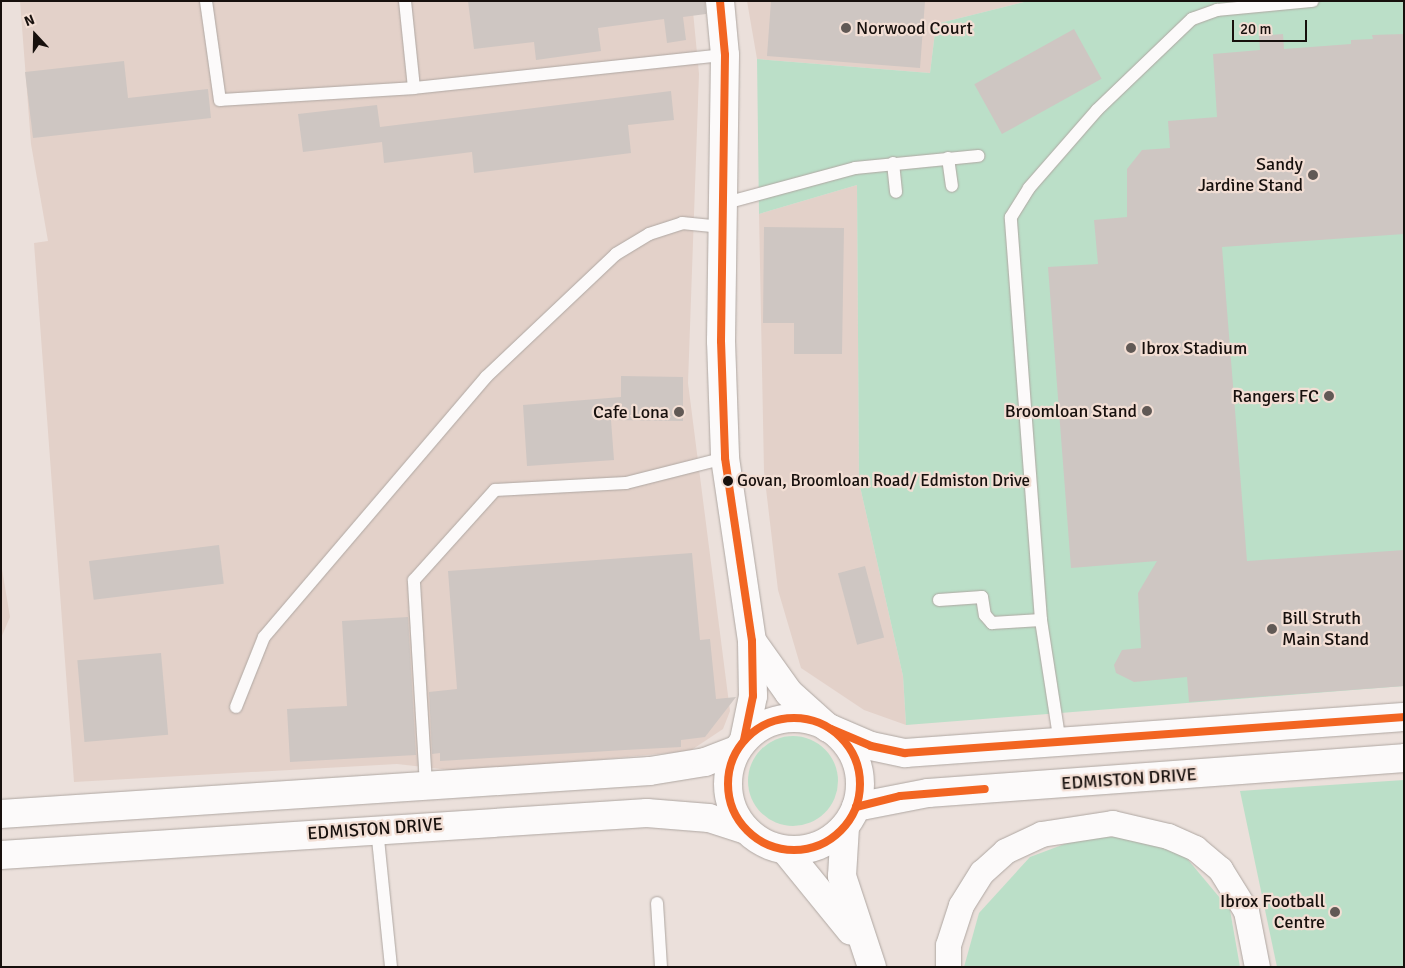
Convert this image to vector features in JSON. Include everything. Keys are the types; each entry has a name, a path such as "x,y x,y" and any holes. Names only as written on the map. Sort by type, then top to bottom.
{"main road":[{"path":"720,1 725,55 722,216 725,458 752,641 753,696 728,792 746,830 785,850 867,956"},
{"path":"752,641 789,693 847,744 857,764 861,786 851,817 842,876 867,956"},
{"path":"1,814 650,771 704,762 740,745 769,723 790,718 830,728 871,746 906,753 1404,717"},
{"name":"EDMISTON DRIVE","path":"851,817 928,793 1404,758"},
{"name":"EDMISTON DRIVE","path":"1,855 377,829 679,812 746,830"},
{"path":"785,850 807,849 828,841 851,817"}],"street":[{"path":"948,967 948,945 961,905 982,872 1005,851 1042,834 1112,823 1168,836 1195,848 1220,869 1246,911 1257,967"}],"lane":[{"path":"206,1 220,100 414,88 725,55"},
{"path":"405,1 414,88"},
{"path":"1217,10 1227,1"},
{"path":"1060,743 1041,620 1011,217 1029,188 1146,58 1192,19 1217,10 1313,1"},
{"path":"236,707 264,637 486,377 616,254 648,234 682,223 722,216 855,168 978,156"},
{"path":"948,158 952,186"},
{"path":"893,163 896,192"},
{"path":"426,785 414,580 495,490 626,483 725,458"},
{"path":"939,600 982,597 985,615 992,623 1041,620"},
{"path":"377,829 391,967"},
{"path":"657,903 661,967"}],"shaded area":[{"path":"20,1 692,1 699,74 688,383 730,711 723,729 690,751 468,772 397,764 74,782 34,243 48,241 31,144"},
{"name":"Norwood Court","path":"747,1 1028,1 936,24 930,73 757,59"},
{"path":"857,185 859,482 903,676 906,725 864,710 801,668 778,590 764,472 759,214"},
{"path":"1,563 10,617 1,638"}],"green space":[{"name":"Ibrox Stadium","path":"1028,1 1404,1 1404,686 906,725 903,676 859,482 857,185 759,214 757,59 930,73 936,24"},
{"path":"793,736 810,739 825,749 835,764 838,781 835,798 825,813 810,823 793,826 776,823 761,813 751,798 748,781 751,764 761,749 776,739"},
{"name":"Ibrox Football Centre","path":"1404,780 1404,967 1277,967 1240,791"},
{"path":"1125,836 1184,855 1230,910 1240,967 964,967 979,913 1030,857 1078,839"}],"building":[{"path":"468,1 705,1 706,14 683,17 686,40 667,43 664,19 598,28 601,51 536,60 534,42 474,49"},
{"name":"Norwood Court","path":"771,1 925,1 920,68 767,56"},
{"path":"1074,29 1102,79 1002,134 974,84"},
{"path":"1283,34 1284,49 1351,44 1351,40 1373,39 1372,35 1404,34 1404,234 1222,247 1247,561 1404,550 1404,686 1189,702 1187,677 1134,682 1116,673 1114,665 1122,650 1141,648 1138,593 1157,561 1071,568 1048,267 1098,264 1094,220 1127,217 1127,169 1142,150 1170,148 1168,121 1217,117 1213,54 1260,50 1259,36"},
{"path":"124,61 128,98 208,89 211,118 33,138 25,72"},
{"path":"671,91 674,120 628,125 631,153 474,173 472,152 384,163 382,142 303,152 298,114 377,105 380,127"},
{"path":"764,227 844,228 842,354 794,354 794,323 763,323"},
{"path":"621,376 683,377 683,421 611,420 614,460 527,466 523,405 621,397"},
{"path":"219,545 224,584 94,600 89,561"},
{"path":"692,553 700,640 710,639 716,699 736,697 705,737 681,740 681,747 440,761 440,753 432,754 429,692 457,689 448,571"},
{"path":"865,566 884,637 857,645 838,573"},
{"path":"408,617 416,755 290,762 287,709 347,706 342,621"},
{"path":"161,653 168,735 84,742 77,660"}],"transit line":[{"path":"720,1 725,55 721,341 725,458 752,641 753,696 744,740"},
{"path":"831,729 871,746 905,753 1404,717"},
{"path":"794,718 807,719 819,723 841,737 855,759 859,771 860,784 859,797 855,809 841,831 819,845 807,849 794,850 781,849 769,845 747,831 733,809 729,797 728,784 729,771 733,759 747,737 769,723 781,719 794,718"},
{"path":"856,807 900,796 985,789"}],"place":[{"name":"Norwood Court","path":"846,28"},
{"name":"Sandy Jardine Stand","path":"1313,175"},
{"name":"Ibrox Stadium","path":"1131,348"},
{"name":"Rangers FC","path":"1329,396"},
{"name":"Broomloan Stand","path":"1147,411"},
{"name":"Cafe Lona","path":"679,412"},
{"name":"Govan, Broomloan Road/ Edmiston Drive","path":"728,481"},
{"name":"Bill Struth Main Stand","path":"1272,629"},
{"name":"Ibrox Football Centre","path":"1335,912"}]}
